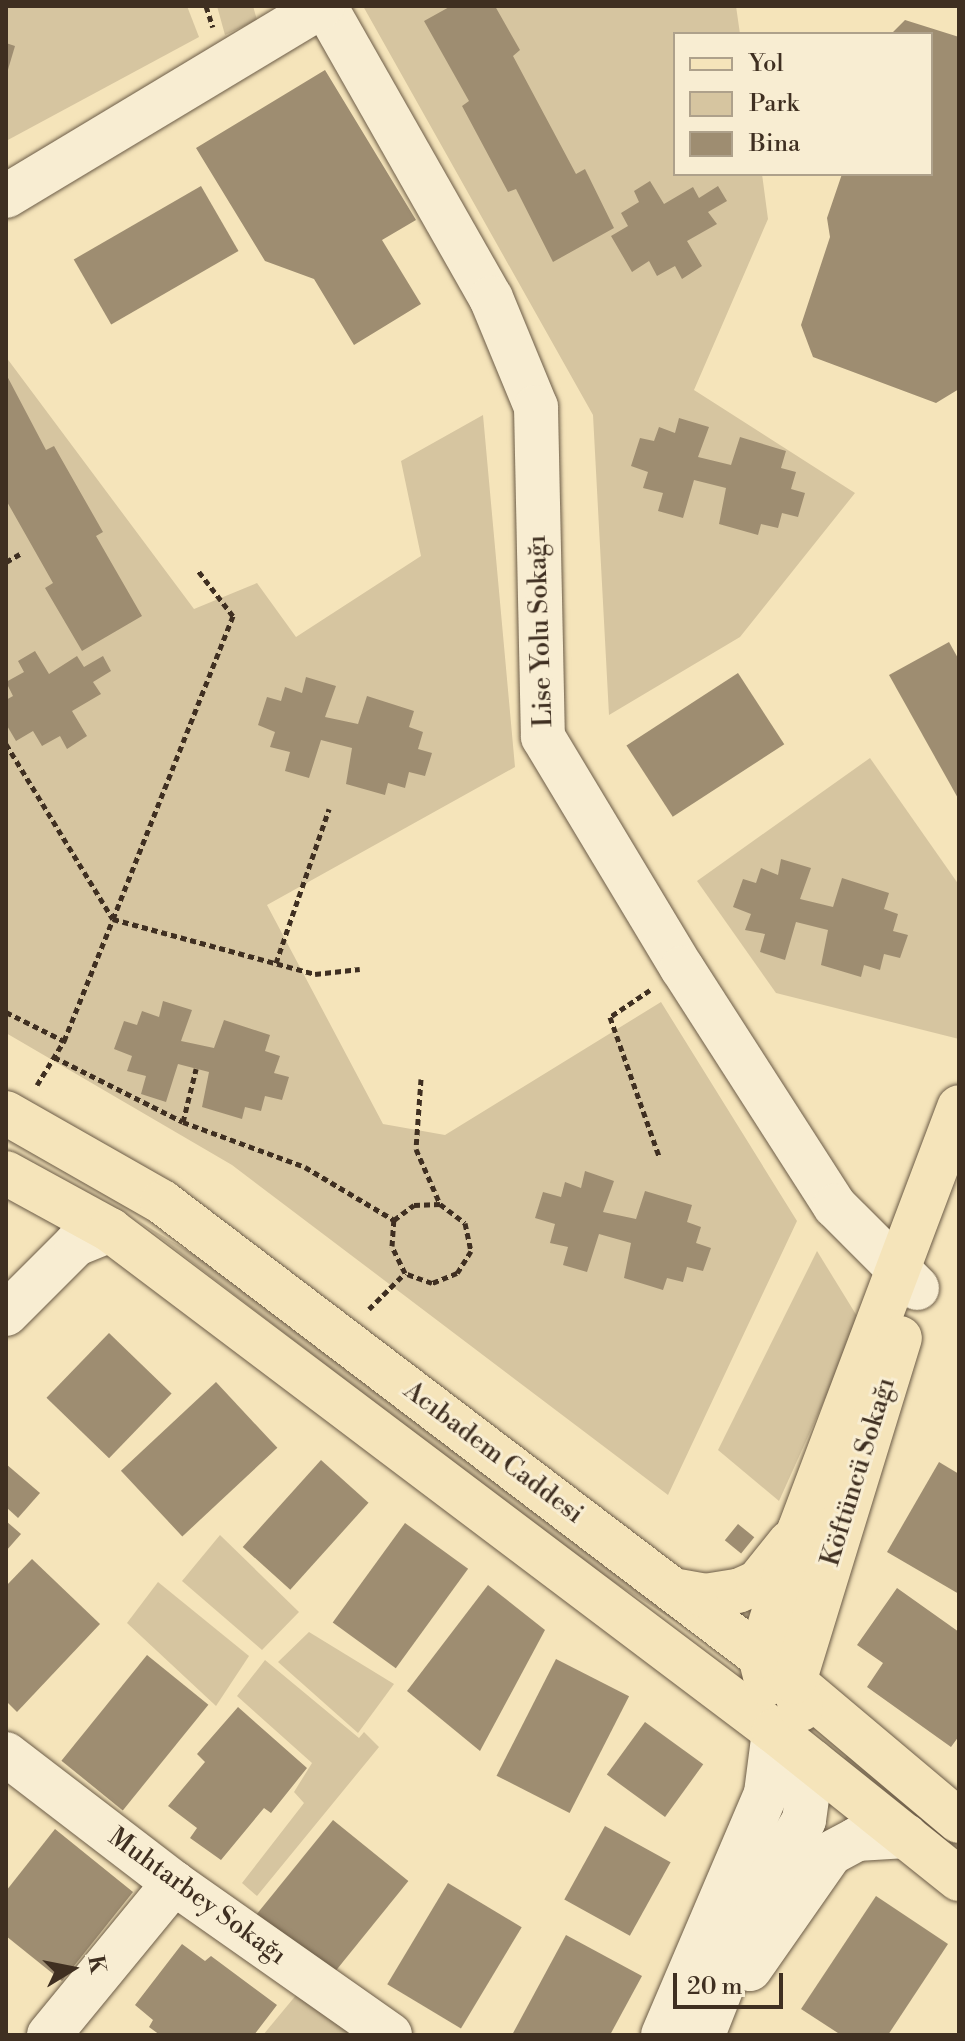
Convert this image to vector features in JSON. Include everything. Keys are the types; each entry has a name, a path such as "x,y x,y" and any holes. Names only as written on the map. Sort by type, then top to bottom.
{"main road":[{"name":"Köftüncü Sokağı","path":"774,1690 820,1534 908,1278 959,1107"},
{"name":"Acıbadem Caddesi","path":"11,1116 162,1202 678,1591 774,1690"},
{"name":"Acıbadem Caddesi","path":"6,1173 110,1230 589,1591 846,1729 959,1821"},
{"name":"Köftüncü Sokağı","path":"908,1278 959,1187"},
{"name":"Köftüncü Sokağı","path":"678,1591 722,1596 758,1582 820,1534"},
{"path":"820,1534 817,1652 825,1691 846,1729"},
{"path":"774,1690 812,1762 959,1879"}],"street":[{"path":"6,196 323,6"},
{"name":"Lise Yolu Sokağı","path":"323,6 491,298 536,407 543,737 779,1122 835,1206 908,1278"},
{"path":"6,1314 76,1244 110,1230"},
{"path":"663,2035 766,1793 774,1690"},
{"name":"Muhtarbey Sokağı","path":"6,1754 174,1883 390,2035"},
{"path":"709,2020 757,1898 804,1820 812,1762"},
{"path":"709,2020 753,1966 831,1853 857,1839 906,1836"},
{"path":"49,2035 174,1883"}],"path":[{"path":"6,562 20,554"},
{"path":"11,1116 64,1041 233,616 197,569"},
{"path":"6,744 113,919 315,974 360,969"},
{"path":"276,963 329,809"},
{"path":"659,1156 610,1017 662,982"},
{"path":"6,1012 64,1041"},
{"path":"54,1057 183,1122 305,1167 394,1220"},
{"path":"183,1122 196,1069"},
{"path":"421,1079 416,1149 440,1204 465,1223 471,1251 457,1273 432,1283 405,1273 392,1246 394,1220 414,1205 440,1204"},
{"path":"340,1338 405,1273"}],"green space":[{"path":"6,6 187,6 199,37 6,141"},
{"path":"217,6 253,6 257,20 225,35"},
{"path":"363,6 736,6 740,32 673,32 673,176 762,176 768,219 694,390 855,493 740,637 609,715 593,415"},
{"path":"6,357 194,609 257,583 296,637 421,556 401,461 483,415 515,767 267,905 383,1124 445,1135 661,1002 797,1221 668,1495 232,1165 6,1033"},
{"path":"870,758 959,885 959,1039 776,993 697,881"},
{"path":"140,1222 261,1295 722,1651 579,1560"},
{"path":"817,1251 860,1321 779,1501 718,1450"},
{"path":"220,1535 299,1612 262,1650 182,1581"},
{"path":"158,1582 249,1656 216,1706 127,1623"},
{"path":"309,1632 394,1684 358,1733 278,1662"},
{"path":"265,1660 359,1738 364,1732 379,1747 257,1896 242,1883 304,1803 294,1792 312,1763 237,1696"},
{"path":"851,1751 959,1841 959,1854 843,1760"},
{"path":"302,1988 349,2030 346,2035 263,2035"}],"building":[{"path":"451,6 495,6 520,50 513,56 576,174 585,169 614,228 553,262 516,189 508,192 462,106 469,101 424,21"},
{"path":"905,20 959,37 959,389 936,403 813,357 801,325 830,237 827,218 841,176 933,176 933,32 893,32"},
{"path":"6,43 15,46 7,73 6,73"},
{"path":"325,70 416,220 382,240 421,304 354,345 314,279 265,261 196,148"},
{"path":"650,181 664,204 693,187 699,198 718,186 727,201 708,212 717,224 687,241 702,266 682,279 675,266 657,276 649,261 632,272 611,236 628,226 621,213 639,202 634,191"},
{"path":"201,186 239,251 111,324 74,260"},
{"path":"6,374 46,450 54,446 103,532 96,536 142,616 82,651 45,588 53,583 6,500"},
{"path":"679,418 709,427 698,457 731,465 740,437 786,451 781,468 796,472 791,489 805,493 798,517 782,513 778,528 761,524 758,535 719,524 726,488 694,480 683,518 658,511 663,493 643,488 648,472 631,466 640,438 654,441 659,427 675,433"},
{"path":"949,642 959,660 959,800 889,675"},
{"path":"35,651 49,674 77,656 84,667 103,656 111,671 93,682 101,694 72,711 87,736 67,749 60,736 42,746 33,731 16,741 6,724 6,700 13,696 6,682 24,672 18,661"},
{"path":"738,673 784,744 673,817 626,745"},
{"path":"306,677 336,686 325,717 358,724 367,696 414,711 409,727 423,732 418,749 432,753 425,776 409,772 405,788 388,783 385,795 346,784 352,748 321,740 309,778 285,771 290,752 270,747 275,732 258,725 267,697 281,701 285,687 302,693"},
{"path":"781,859 811,868 800,899 833,907 842,878 889,893 884,909 898,914 893,931 908,935 900,958 884,954 880,970 864,965 861,977 821,965 828,930 796,922 785,960 760,952 765,934 745,930 751,914 733,907 743,879 756,883 761,868 778,875"},
{"path":"163,1001 192,1010 181,1041 214,1048 224,1020 270,1035 265,1051 280,1056 274,1073 289,1077 282,1100 265,1096 261,1111 245,1107 242,1119 202,1107 209,1072 178,1064 166,1102 141,1094 146,1076 127,1071 132,1056 114,1049 124,1021 137,1025 142,1011 159,1017"},
{"path":"585,1171 614,1181 603,1212 636,1219 645,1191 692,1205 687,1222 701,1227 696,1243 711,1248 703,1271 687,1267 683,1282 667,1278 663,1290 624,1278 631,1243 599,1234 587,1272 563,1265 568,1247 550,1243 555,1224 535,1218 543,1192 561,1197 565,1182 581,1188"},
{"path":"109,1333 172,1393 109,1458 46,1398"},
{"path":"216,1382 277,1448 182,1536 121,1471"},
{"path":"321,1460 369,1503 290,1590 243,1547"},
{"path":"939,1462 959,1474 959,1594 887,1552"},
{"path":"6,1464 40,1493 18,1518 6,1507"},
{"path":"6,1521 21,1534 6,1551"},
{"path":"405,1523 468,1569 396,1668 333,1623"},
{"path":"738,1524 754,1537 741,1554 725,1540"},
{"path":"32,1559 100,1624 17,1712 6,1701 6,1586"},
{"path":"488,1585 545,1630 480,1751 407,1691"},
{"path":"897,1588 959,1632 959,1736 951,1747 867,1687 883,1663 857,1645"},
{"path":"147,1655 208,1705 123,1810 61,1761"},
{"path":"556,1659 629,1696 570,1813 497,1776"},
{"path":"238,1707 307,1768 271,1813 264,1808 221,1860 190,1838 197,1828 168,1806 205,1762 197,1754"},
{"path":"645,1722 703,1764 665,1817 607,1775"},
{"path":"333,1820 408,1881 329,1979 254,1918"},
{"path":"605,1826 671,1862 630,1936 564,1899"},
{"path":"55,1829 133,1892 62,1981 6,1936 6,1891"},
{"path":"448,1883 522,1927 461,2028 387,1984"},
{"path":"876,1896 948,1944 888,2035 841,2035 801,2009"},
{"path":"566,1935 642,1976 610,2035 512,2035"},
{"path":"182,1944 205,1961 211,1956 277,2005 254,2035 160,2035 149,2027 153,2020 135,2005"}]}
